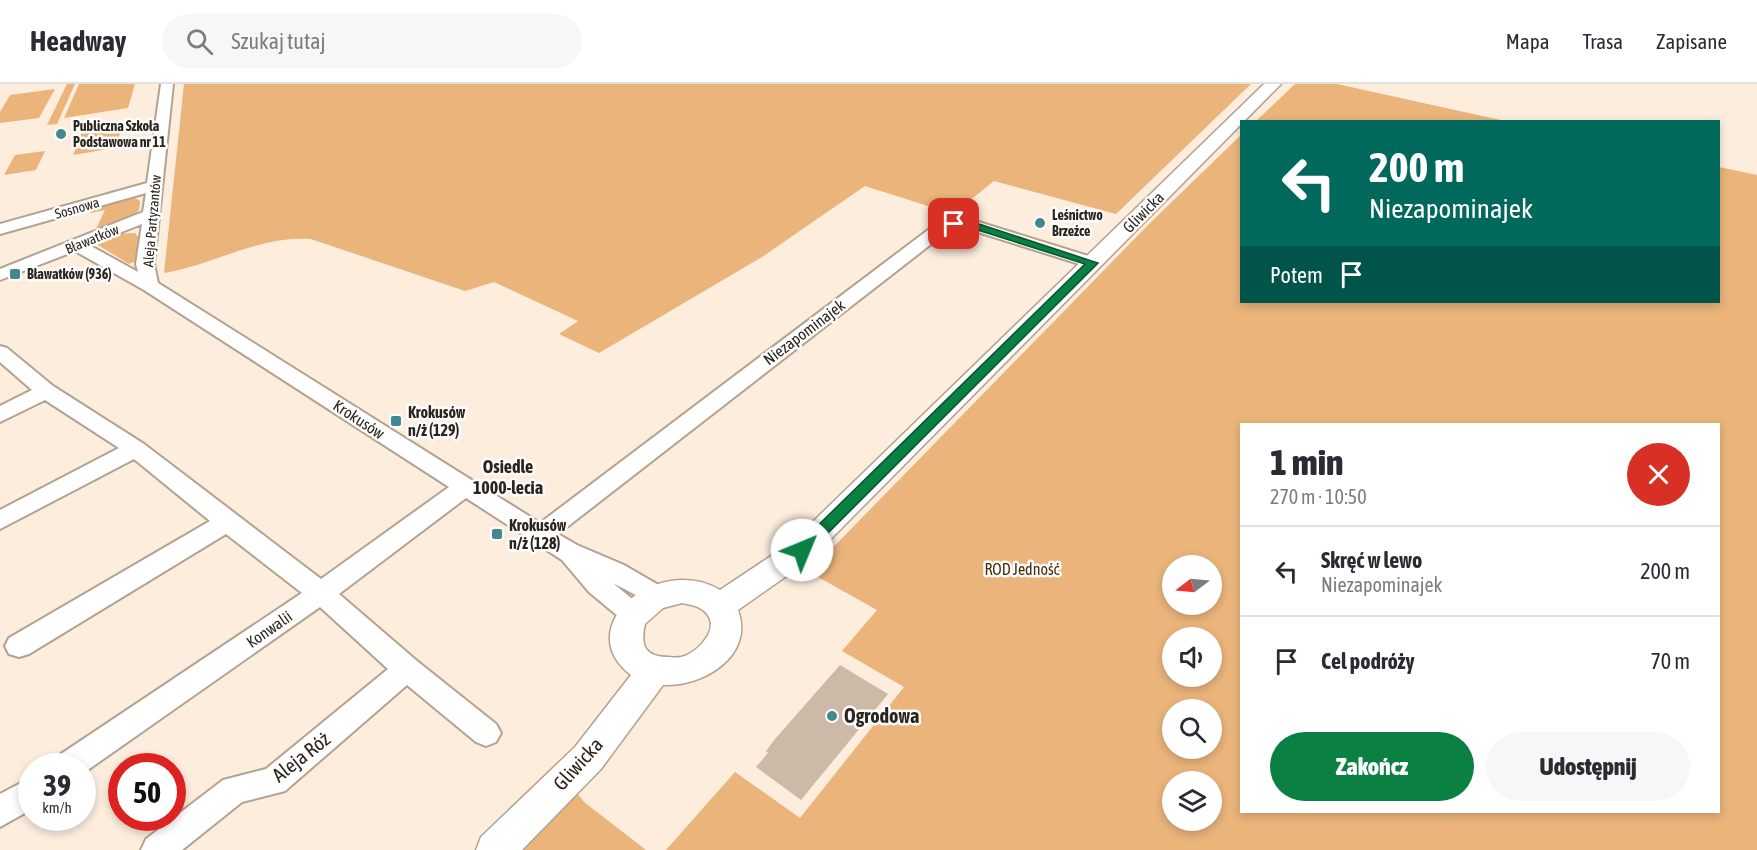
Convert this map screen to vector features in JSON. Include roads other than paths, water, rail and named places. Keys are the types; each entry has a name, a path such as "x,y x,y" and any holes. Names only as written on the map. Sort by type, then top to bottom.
{"main road":[{"name":"Gliwicka","path":"721,605 802,550 1273,84"},
{"path":"682,591 707,595 721,605 727,621 727,633 722,645 713,656 685,671 669,673 654,671 642,666 627,648 628,625 646,606 682,591"},
{"name":"Gliwicka","path":"495,850 588,758 654,671"}],"street":[{"name":"Aleja Partyzantów","path":"150,286 145,264 167,84"},
{"name":"Sosnowa","path":"0,229 154,186"},
{"name":"Bławatków","path":"0,275 150,215"},
{"name":"Niezapominajek","path":"543,533 942,227 969,224 1092,263"},
{"name":"Krokusów","path":"76,245 150,286 466,487 543,533 568,552 598,585 646,606"},
{"path":"0,352 46,391 136,449 227,522 321,592 407,669 486,733"},
{"path":"0,415 46,391"},
{"path":"0,520 136,449"},
{"name":"Konwalii","path":"88,753 321,592 466,487"},
{"path":"19,646 227,522"},
{"name":"Aleja Róż","path":"157,850 234,790 274,782 407,669"},
{"path":"0,812 18,800"}],"place":[{"name":"Publiczna Szkoła Podstawowa nr 11","path":"61,134"},
{"name":"Leśnictwo Brzeźce","path":"1040,223"},
{"name":"Bławatków (936)","path":"15,274"},
{"name":"Krokusów n/ż (129)","path":"396,421"},
{"name":"Krokusów n/ż (128)","path":"497,534"},
{"name":"Ogrodowa","path":"832,716"}],"district":[{"name":"Osiedle 1000-lecia","path":"508,478"}],"park label":[{"name":"ROD Jedność","path":"1022,569"}]}
